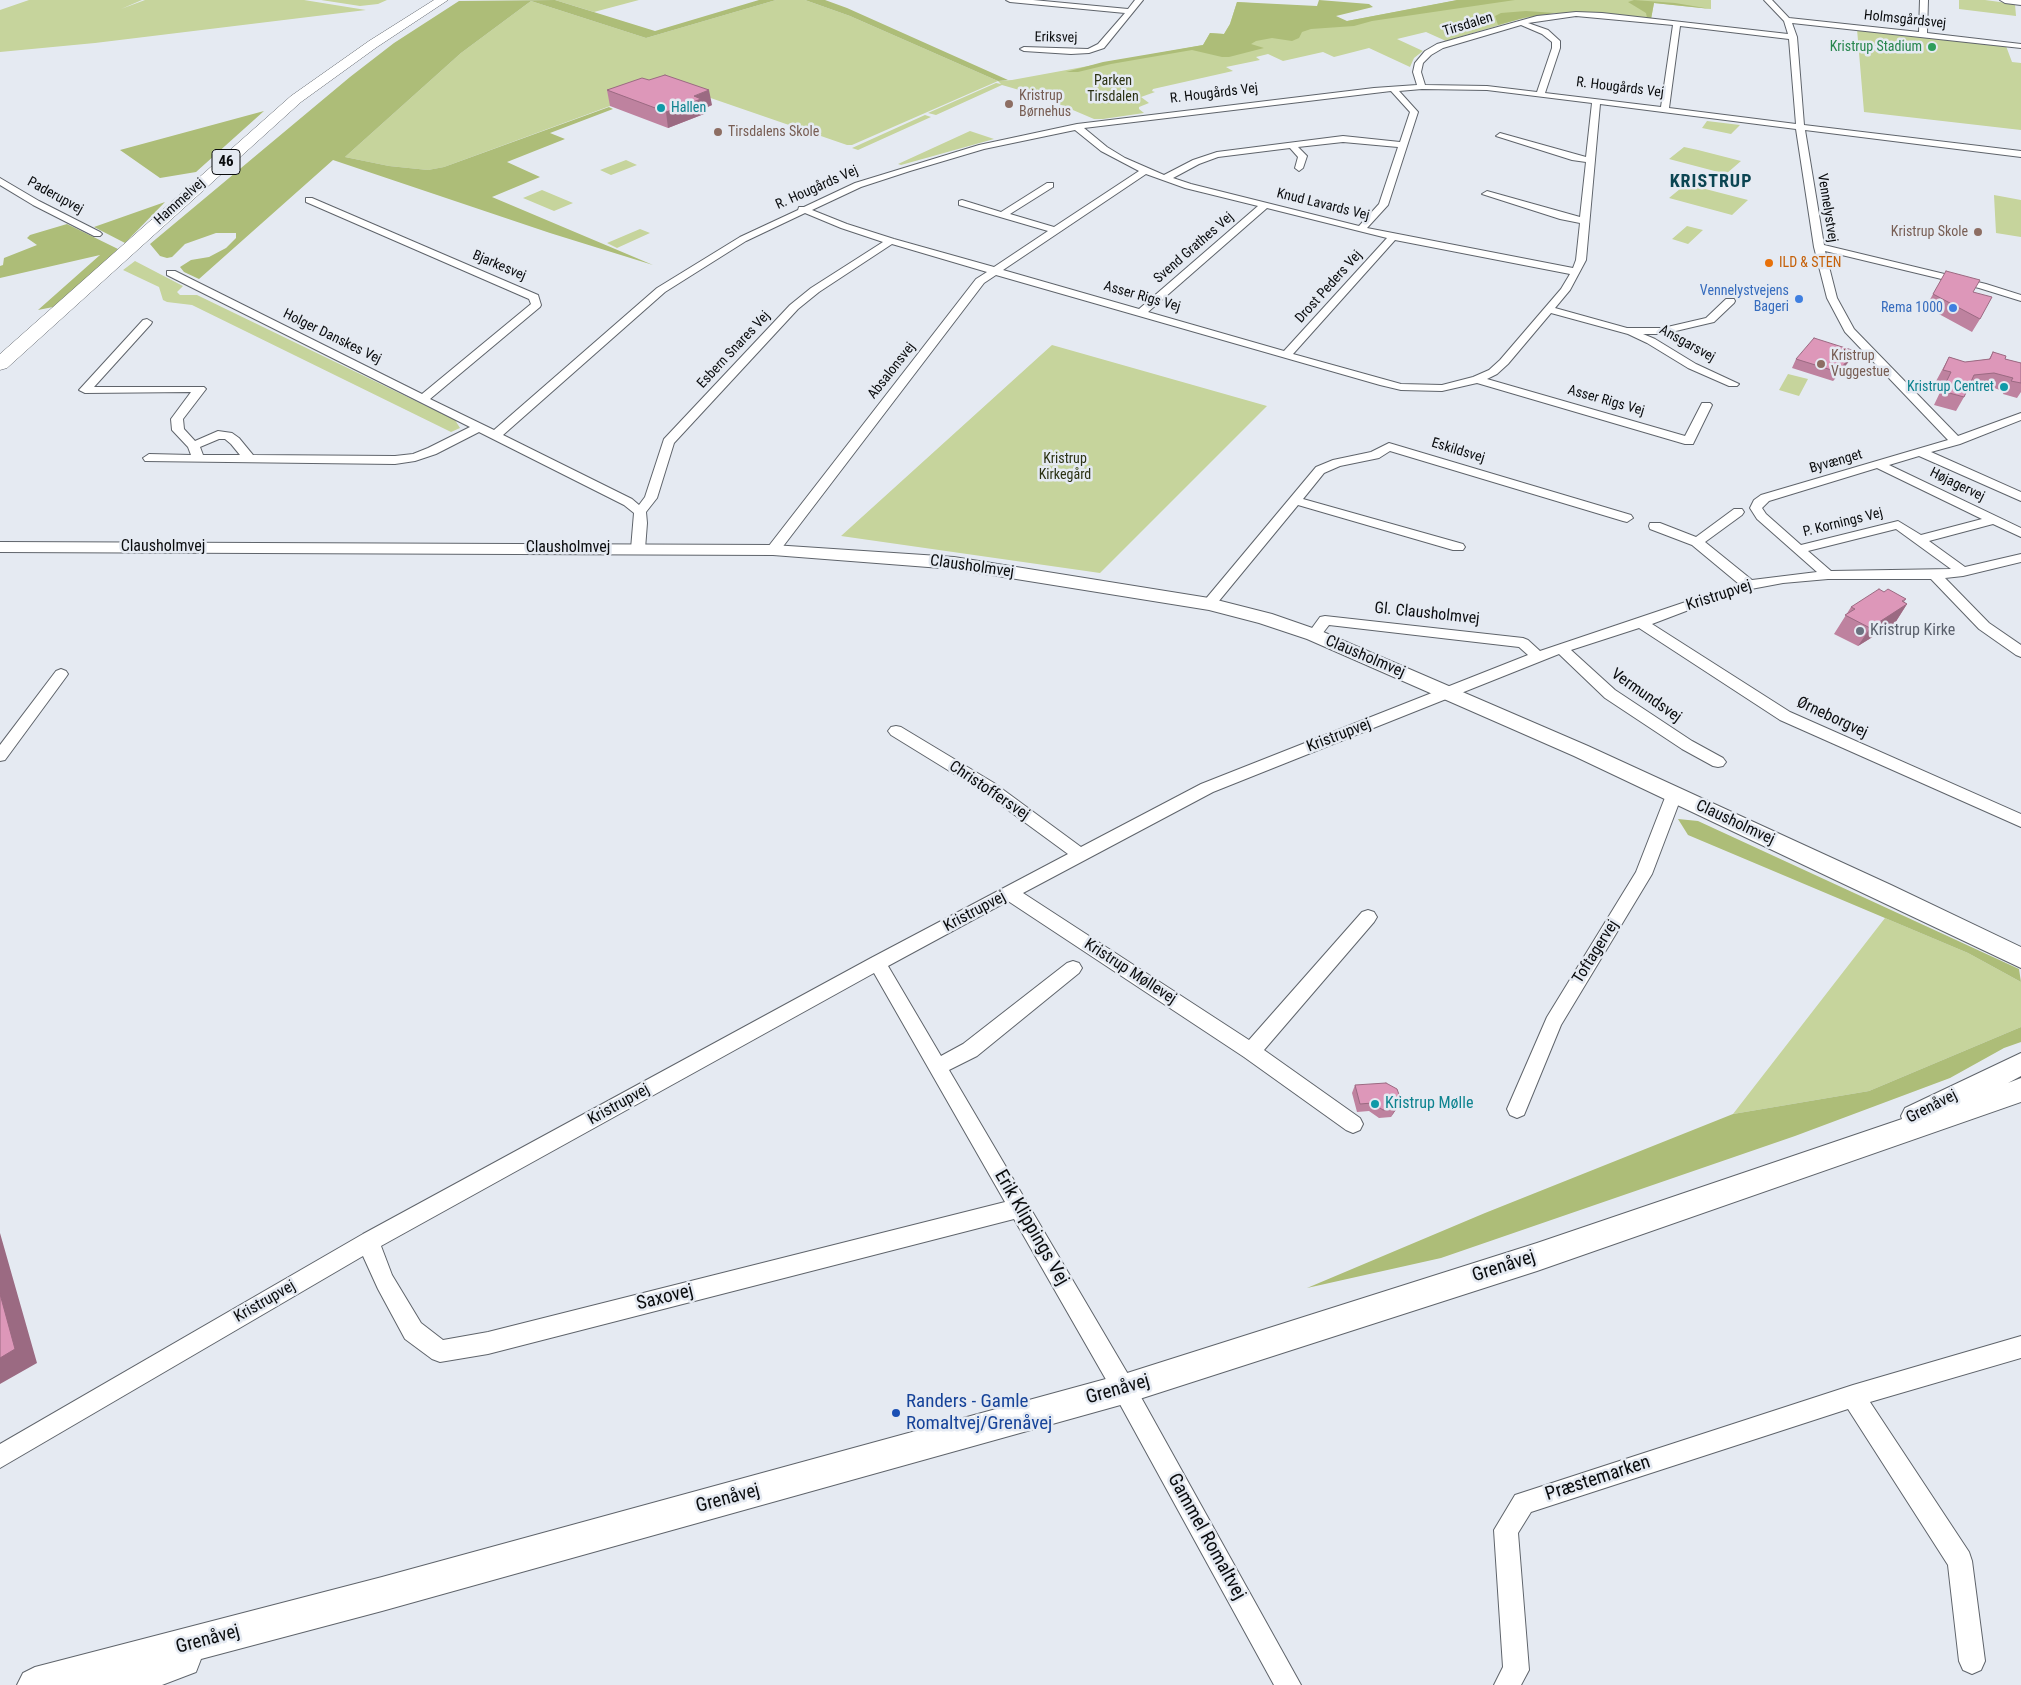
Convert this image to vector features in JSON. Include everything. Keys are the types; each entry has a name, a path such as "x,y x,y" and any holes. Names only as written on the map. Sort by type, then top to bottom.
{"highway":[{"name":"Hammelvej","path":"0,364 296,99 373,44 442,0"}],"street":[{"name":"Eriksvej","path":"1010,0 1131,11"},
{"name":"Eriksvej","path":"1024,49 1071,52 1089,50 1101,46 1139,0"},
{"name":"Vennelystvej","path":"1768,0 1787,20 1793,37 1800,126 1819,247 1832,298 1849,330 1956,441"},
{"path":"1923,35 1924,0"},
{"path":"2005,0 2021,2"},
{"name":"Tirsdalen","path":"1422,87 1417,72 1419,63 1428,53 1440,46 1520,22 1554,15 1576,14 1793,37"},
{"name":"Holmsgårdsvej","path":"1787,20 2021,46"},
{"path":"1520,22 1545,32 1556,42 1556,48 1541,94"},
{"path":"1664,109 1677,24"},
{"name":"R. Hougårds Vej","path":"495,434 661,290 743,239 802,209 858,185 935,159 982,146 1077,127 1394,89 1422,87 1487,88 2021,154"},
{"path":"1361,229 1384,205 1414,112 1394,89"},
{"name":"Asser Rigs Vej","path":"802,209 844,226 890,241 1380,382 1401,386 1442,388 1477,380 1493,372 1504,362 1565,290 1576,272 1581,260 1596,101"},
{"name":"Knud Lavards Vej","path":"1077,127 1104,149 1144,172 1164,178 1393,237 1576,272"},
{"path":"1500,136 1575,158 1590,160"},
{"path":"1164,178 1196,162 1217,155 1343,139 1404,145"},
{"path":"1292,146 1303,156 1299,168"},
{"name":"Absalonsvej","path":"773,550 980,281 993,270 1144,172"},
{"name":"Paderupvej","path":"0,180 36,203 97,234"},
{"path":"1002,215 1050,184"},
{"path":"1487,194 1563,217 1584,221"},
{"name":"Bjarkesvej","path":"309,200 534,297 536,305 424,399"},
{"path":"962,203 1054,230"},
{"name":"Svend Grathes Vej","path":"1141,313 1265,205"},
{"name":"Drost Peders Vej","path":"1286,355 1393,237"},
{"name":"Esbern Snares Vej","path":"640,512 651,498 668,442 794,307 815,290 890,241"},
{"path":"1819,247 1975,284 2021,298"},
{"name":"Holger Danskes Vej","path":"171,273 495,434 628,502 640,512"},
{"name":"Ansgarsvej","path":"1627,331 1664,331 1710,320 1730,301"},
{"name":"Ansgarsvej","path":"1548,309 1627,331 1651,341 1692,366 1733,384"},
{"path":"147,322 85,390 200,389 177,419 178,430 196,452"},
{"name":"Asser Rigs Vej","path":"1477,380 1689,441 1706,405"},
{"name":"Byvænget","path":"1828,575 1761,516 1756,508 1758,503 1765,498 1956,441 2021,416"},
{"path":"149,458 196,452 249,458 395,460 415,457 480,427"},
{"path":"196,452 218,435 228,436 235,441 249,458"},
{"name":"Eskildsvej","path":"1209,604 1320,470 1337,463 1374,456 1389,447 1627,518"},
{"path":"1921,452 2021,497"},
{"name":"Højagervej","path":"1880,465 2021,533"},
{"path":"1294,500 1458,547"},
{"path":"638,549 642,523 640,512"},
{"path":"1697,542 1738,512"},
{"path":"1918,540 1994,520"},
{"name":"P. Kornings Vej","path":"1800,549 1898,525 1963,572"},
{"path":"1655,526 1697,542 1749,586"},
{"name":"Clausholmvej","path":"0,547 773,550 954,563 1209,604 1266,618 1314,635 1581,752 1883,891 2021,958"},
{"name":"Kristrupvej","path":"0,1457 370,1241 877,963 1207,788 1447,694 1484,677 1561,648 1641,623 1710,597 1783,579 1828,575 1935,575 1963,572 2021,558"},
{"path":"1935,575 1984,626 2021,652"},
{"name":"Gl. Clausholmvej","path":"1314,635 1325,620 1523,643 1538,657"},
{"name":"Ørneborgvej","path":"1641,623 1784,716 2021,821"},
{"name":"Vermundsvej","path":"1561,648 1610,694 1687,745 1718,762"},
{"path":"0,756 60,674"},
{"name":"Christoffersvej","path":"896,731 988,787 1080,855"},
{"name":"Toftagervej","path":"1517,1109 1553,1022 1644,874 1674,795"},
{"name":"Clausholmvej","path":"1883,891 2021,940"},
{"name":"Kristrup Møllevej","path":"1009,893 1251,1051 1353,1124"},
{"path":"1251,1051 1368,917"},
{"name":"Erik Klippings Vej","path":"877,963 1124,1390"},
{"path":"938,1067 970,1050 1073,968"},
{"name":"Grenåvej","path":"1845,1152 2021,1064"},
{"name":"Grenåvej","path":"35,1685 382,1594 1124,1390 1537,1257 1980,1106 2021,1090"},
{"path":"1980,1106 2021,1102"},
{"name":"Saxovej","path":"370,1241 372,1252 385,1282 413,1331 440,1351 488,1343 1020,1208"},
{"name":"Præstemarken","path":"1507,1685 1516,1670 1506,1530 1523,1502 1853,1396 2021,1347"},
{"name":"Gammel Romaltvej","path":"1124,1390 1288,1685"},
{"path":"1853,1396 1960,1561 1972,1661"},
{"name":"Grenåvej","path":"110,1685 382,1594"}],"green space":[{"path":"29,0 142,0 121,9 145,0 304,0 366,10 95,43 0,52 0,10"},
{"path":"321,0 387,0 378,4 360,6"},
{"path":"555,0 639,0 594,12"},
{"path":"555,0 655,31 759,0 776,0 646,38 531,1 461,53 345,157 389,166 428,170 444,167 609,107 613,109 550,133 565,139 507,162 540,177 492,197 653,265 550,233 333,160 199,279 184,272 180,267 191,260 209,257 226,248 236,238 236,233 216,233 185,244 172,257 167,258 160,256 150,244 350,77 394,43 459,1"},
{"name":"Tirsdalens Skole","path":"776,0 805,0 850,16 998,81 852,145 847,145 670,84 444,167 428,170 389,166 345,157 461,53 531,1 646,38"},
{"path":"805,0 825,0 847,8 1008,80 998,81 850,16"},
{"path":"1319,0 1369,4 1373,7 1336,16 1347,21 1457,0 1515,0 1372,21 1354,26 1311,29 1302,32 1299,38 1292,41 1272,38 1256,41 1251,44 1264,48 1229,57 1192,50 1111,64 1078,72 1066,72 1103,62 1203,45 1210,33 1224,34 1230,24 1237,2 1317,6"},
{"name":"Parken Tirsdalen","path":"1458,0 1711,0 1711,9 1654,3 1651,19 1590,13 1555,13 1520,19 1446,41 1426,32 1397,39 1423,51 1414,58 1410,67 1369,48 1334,57 1323,52 1283,61 1268,54 1256,57 1260,60 1226,67 1233,71 1153,89 1152,91 1155,92 1141,97 1149,103 1139,107 1144,113 1103,119 1094,119 1040,96 1002,85 936,115 928,113 996,83 1001,84 998,81 1203,45 1210,33 1224,34 1230,24 1237,2 1251,3 1326,25"},
{"path":"1634,0 1675,3 1711,9 1654,3 1651,19 1647,18 1646,13 1628,2"},
{"path":"1959,0 1985,0 2015,4 2016,16 1959,9"},
{"path":"1526,11 1555,13 1527,17 1498,25 1495,16 1501,13"},
{"path":"1857,29 2006,46 2012,62 2021,63 2021,130 1864,112"},
{"path":"264,111 196,172 160,178 120,150"},
{"path":"925,115 931,117 858,150 852,148"},
{"path":"1707,121 1740,125 1731,134 1702,128"},
{"path":"970,131 994,139 901,165 898,164"},
{"path":"1684,147 1741,161 1726,174 1669,159"},
{"path":"626,160 637,165 611,175 600,170"},
{"path":"1686,184 1748,200 1732,215 1669,198"},
{"path":"542,190 573,203 554,211 523,198"},
{"path":"1994,195 2021,200 2021,237 1996,233"},
{"path":"165,202 125,243 94,227"},
{"path":"67,224 118,249 58,306 38,310 100,255 0,278 0,266 3,265 4,258 37,245 27,238 30,235"},
{"path":"1687,226 1703,230 1688,244 1672,239"},
{"path":"640,229 650,233 617,248 607,243"},
{"path":"135,261 183,286 177,292 180,295 197,295 455,420 460,428 451,432 192,305 163,300 159,287 123,270"},
{"name":"Kristrup Kirkegård","path":"1052,345 1267,406 1100,573 841,536"},
{"path":"1788,374 1808,379 1799,396 1779,390"},
{"path":"1678,819 1698,821 2019,969 2021,982 1968,953 1688,835"},
{"path":"1885,918 1968,953 2021,982 2021,1027 1869,1091 1733,1114"},
{"path":"2021,1027 2021,1042 2004,1048 1950,1078 1795,1136 1441,1258 1307,1288 1485,1213 1733,1114 1869,1091"}],"building":[{"path":"665,75 709,90 694,96 701,99 666,112 607,90 642,78 649,80"},
{"path":"1946,271 1980,280 1973,292 1992,297 1980,319 1933,294"},
{"path":"1814,338 1855,351 1838,372 1796,359"},
{"path":"1993,352 2006,356 2005,359 2021,363 2021,383 2011,381 2013,378 1994,373 1974,375 1964,397 1942,391 1951,372 1943,370 1949,357 1965,362 1990,359"},
{"path":"1879,589 1884,592 1888,589 1906,599 1902,601 1907,604 1870,628 1845,615 1855,609 1851,607"},
{"path":"1386,1083 1397,1089 1401,1100 1395,1109 1383,1110 1372,1103 1360,1104 1355,1085"},
{"path":"0,1294 15,1349 0,1358"}],"place":[{"name":"Kristrup Stadium","path":"1932,47"},
{"name":"Kristrup Børnehus","path":"1009,104"},
{"name":"Hallen","path":"661,108"},
{"name":"Tirsdalens Skole","path":"718,132"},
{"name":"Kristrup Skole","path":"1978,232"},
{"name":"ILD & STEN","path":"1769,263"},
{"name":"Vennelystvejens Bageri","path":"1799,299"},
{"name":"Rema 1000","path":"1953,308"},
{"name":"Kristrup Vuggestue","path":"1821,364"},
{"name":"Kristrup Centret","path":"2004,387"},
{"name":"Kristrup Kirke","path":"1860,631"},
{"name":"Kristrup Mølle","path":"1375,1104"},
{"name":"Randers - Gamle Romaltvej/Grenåvej","path":"896,1413"}],"district":[{"name":"KRISTRUP","path":"1711,182"}]}
